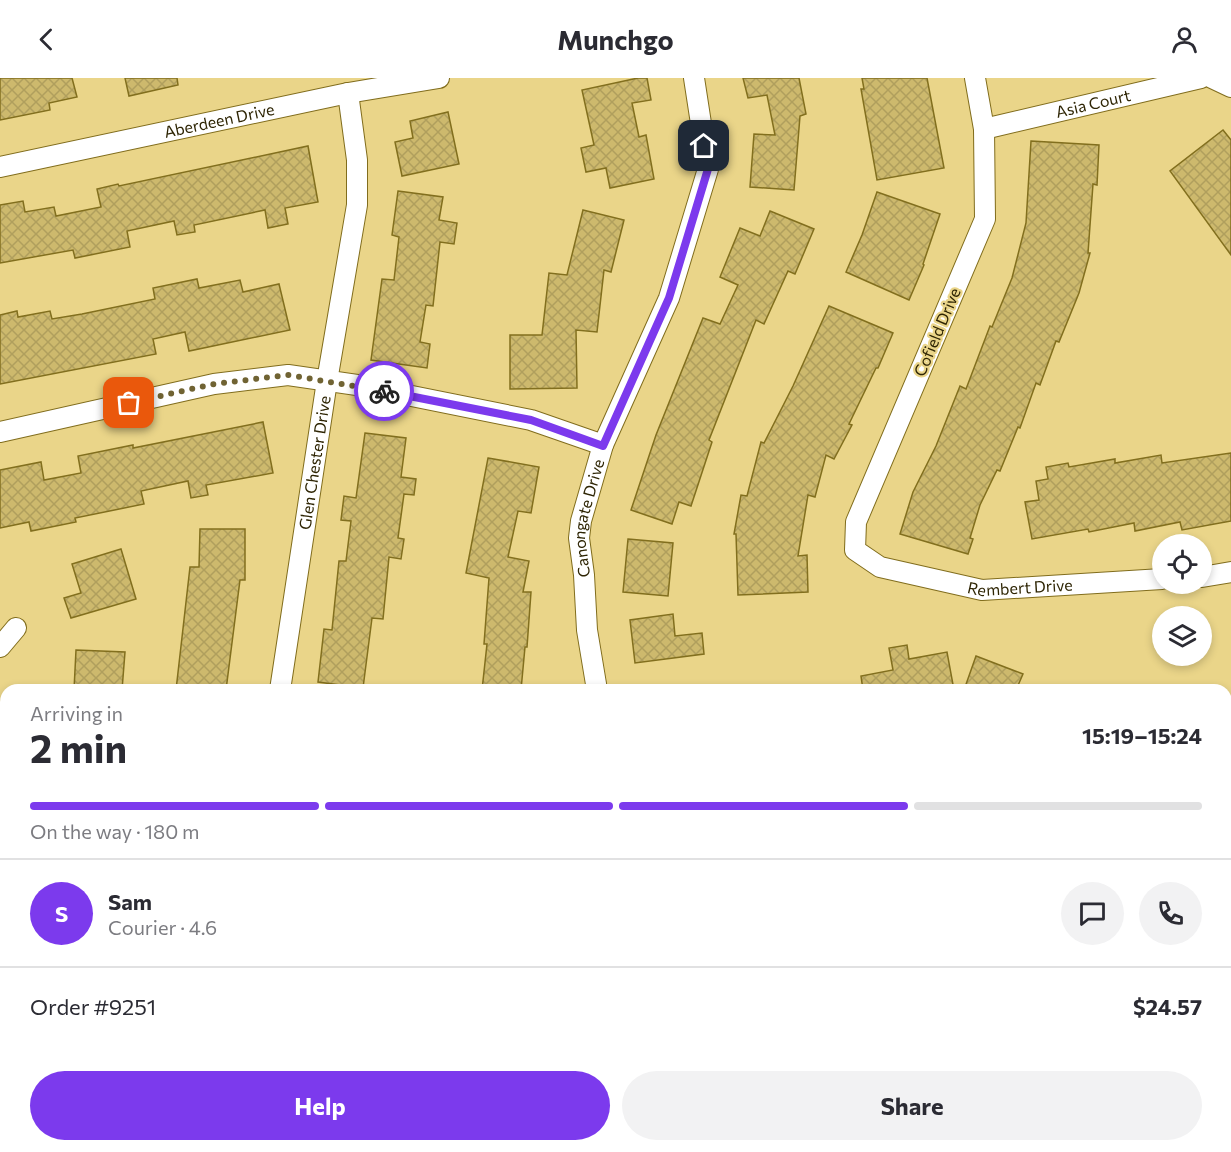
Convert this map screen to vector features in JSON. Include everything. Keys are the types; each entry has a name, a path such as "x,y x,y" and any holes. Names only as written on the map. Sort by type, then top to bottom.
{"street":[{"name":"Aberdeen Drive","path":"0,167 348,93 439,78"},
{"name":"Canongate Drive","path":"596,684 587,630 579,538 581,521 603,446 669,298 708,169 694,78"},
{"name":"Cofield Drive","path":"880,567 855,550 856,522 985,219 984,129 975,78"},
{"name":"Asia Court","path":"984,129 1202,78"},
{"path":"1212,78 1231,87"},
{"name":"Glen Chester Drive","path":"281,684 327,381 357,205 357,160 348,93"},
{"path":"0,432 214,384 288,375 531,420 603,446"},
{"name":"Rembert Drive","path":"880,567 982,590 1152,580"},
{"path":"1212,575 1231,572"},
{"path":"0,647 16,628"}],"building":[{"path":"0,78 72,78 77,97 49,103 50,110 0,120"},
{"path":"125,78 177,78 178,85 129,96"},
{"path":"647,78 651,100 632,103 639,137 646,135 654,179 610,188 606,168 586,172 581,148 594,145 582,90"},
{"path":"743,78 799,78 806,114 800,116 794,190 750,187 754,134 775,135 767,95 748,98"},
{"path":"862,78 927,78 944,168 877,180 861,89 864,89"},
{"path":"448,112 459,164 402,176 395,142 413,138 410,121"},
{"path":"1223,130 1231,140 1231,255 1170,171"},
{"path":"1031,141 1099,145 1097,185 1093,184 1088,253 1090,253 1079,293 1059,342 1056,341 1040,385 1036,383 1020,428 1018,427 1000,471 997,470 980,505 970,538 973,539 968,554 900,534 913,492 936,446 960,386 966,389 990,326 992,327 1012,278 1026,223"},
{"path":"308,146 318,202 285,208 288,224 268,228 265,210 194,225 195,232 177,235 174,221 127,231 130,247 75,258 73,250 0,263 0,205 23,201 25,212 54,207 56,216 101,207 97,189"},
{"path":"398,191 443,197 439,220 457,223 454,244 440,242 433,306 426,305 420,342 430,344 427,368 371,360 382,279 394,280 399,237 392,235"},
{"path":"877,192 940,214 924,265 909,300 846,272"},
{"path":"583,210 624,220 611,272 604,270 597,332 576,330 577,388 510,389 510,335 542,335 549,273 567,275"},
{"path":"770,211 814,229 795,274 788,271 764,324 756,320 709,440 712,442 691,506 679,502 672,524 631,510 656,435 703,318 720,324 738,285 720,277 740,228 760,236"},
{"path":"197,279 199,288 240,280 243,292 279,284 290,330 189,351 185,332 153,339 156,354 0,384 0,315 17,311 18,317 50,311 52,319 82,314 155,299 153,288"},
{"path":"829,306 893,333 849,424 852,425 834,459 826,455 815,497 808,495 798,556 807,555 808,592 738,595 736,534 734,534 741,495 747,496 761,442 764,443 793,386"},
{"path":"263,422 273,473 206,485 208,495 191,498 188,481 141,491 144,504 75,518 76,522 31,531 29,522 0,528 0,470 41,462 44,480 81,473 78,456 133,445 133,448"},
{"path":"365,433 406,438 401,477 416,479 414,495 404,494 398,538 404,539 401,559 389,557 383,619 372,618 364,684 318,682 324,629 332,630 339,561 346,561 351,521 341,520 344,496 356,498"},
{"path":"1231,453 1231,521 1182,530 1180,522 1135,531 1134,523 1089,532 1088,529 1032,539 1025,502 1039,500 1036,481 1048,479 1046,467 1068,463 1069,467 1115,459 1115,463 1161,455 1162,463"},
{"path":"488,458 539,467 531,513 518,511 508,557 529,561 523,592 531,592 522,684 483,684 487,644 484,644 489,578 466,573"},
{"path":"200,529 245,529 245,580 240,580 227,684 177,684 190,567 199,567"},
{"path":"628,539 673,543 668,596 623,592"},
{"path":"121,549 136,599 71,618 64,598 81,593 72,564"},
{"path":"673,614 675,636 702,633 704,654 635,663 630,620"},
{"path":"907,645 909,659 947,652 953,684 862,684 861,676 893,670 889,648"},
{"path":"76,650 125,652 122,684 74,684"},
{"path":"976,656 1023,674 1019,684 966,684"}],"way so far":[{"path":"129,403 214,384 288,375 384,391"}],"route":[{"path":"384,391 531,420 603,446 669,298 708,169 704,146"}]}
